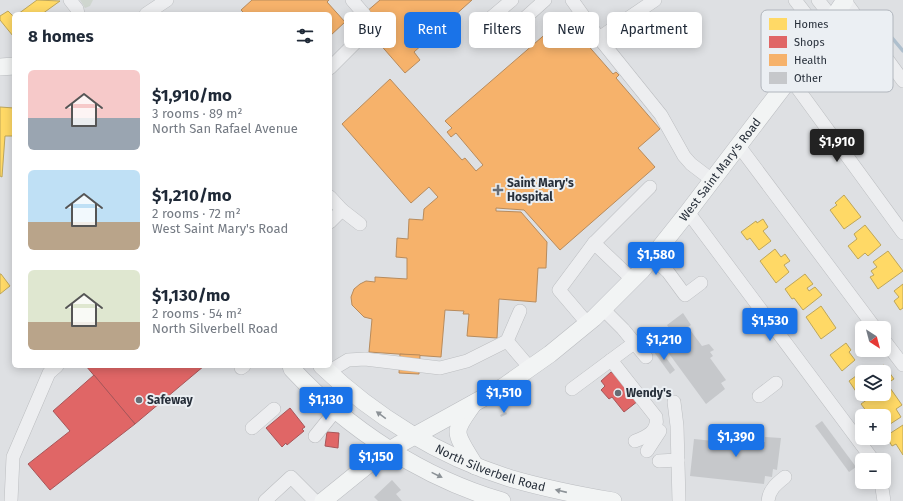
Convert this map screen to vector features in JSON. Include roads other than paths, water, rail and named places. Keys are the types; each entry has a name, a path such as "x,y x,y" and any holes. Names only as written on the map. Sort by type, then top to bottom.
{"main road":[{"name":"West Saint Mary's Road","path":"839,10 845,1"},
{"path":"0,67 12,66"},
{"name":"West Saint Mary's Road","path":"323,500 390,450 414,435 503,388 588,324 633,280 652,257 779,92"},
{"name":"North Silverbell Road","path":"292,368 308,386 336,410 359,429 390,450 456,485 502,501"},
{"name":"North Silverbell Road","path":"325,369 348,390 381,416 450,455 508,478 563,492 613,501"},
{"path":"473,403 460,425 458,432 475,466"}],"street":[{"path":"70,0 77,12"},
{"path":"149,12 166,0"},
{"path":"352,0 362,12"},
{"path":"498,12 512,0"},
{"path":"532,12 546,0"},
{"path":"572,0 581,12"},
{"path":"656,0 599,38 661,115 690,164 712,180"},
{"path":"795,0 803,10"},
{"path":"818,0 826,10"},
{"path":"845,1 852,10"},
{"path":"332,66 350,48"},
{"path":"0,61 12,58"},
{"path":"893,66 903,80"},
{"path":"800,92 903,233"},
{"path":"738,146 870,321"},
{"path":"588,324 559,290 594,242 650,187"},
{"path":"332,199 342,210 360,224"},
{"path":"332,220 342,210"},
{"path":"688,212 868,453"},
{"path":"594,242 633,280"},
{"path":"652,257 668,272 685,295 701,283"},
{"path":"603,309 623,329 646,357"},
{"path":"332,366 348,360 365,359 440,368 467,361 507,341 520,311"},
{"path":"507,341 530,368"},
{"path":"572,389 634,343"},
{"path":"891,349 903,365"},
{"path":"611,360 656,418 658,423 655,429 647,437 635,441"},
{"path":"11,501 14,457 49,373 55,368"},
{"path":"759,396 776,383"},
{"path":"674,402 677,423 679,501"},
{"path":"252,428 274,409"},
{"path":"315,436 336,410"},
{"path":"647,451 663,425 677,423"},
{"path":"659,461 678,460"},
{"path":"768,501 769,494 785,477"},
{"path":"265,501 292,478 323,500"},
{"path":"882,489 884,501"}],"waterway":[{"path":"893,39 903,51"}],"place":[{"name":"Saint Mary's Hospital","path":"498,190"},
{"name":"Wendy's","path":"618,393"},
{"name":"Safeway","path":"139,400"}]}
